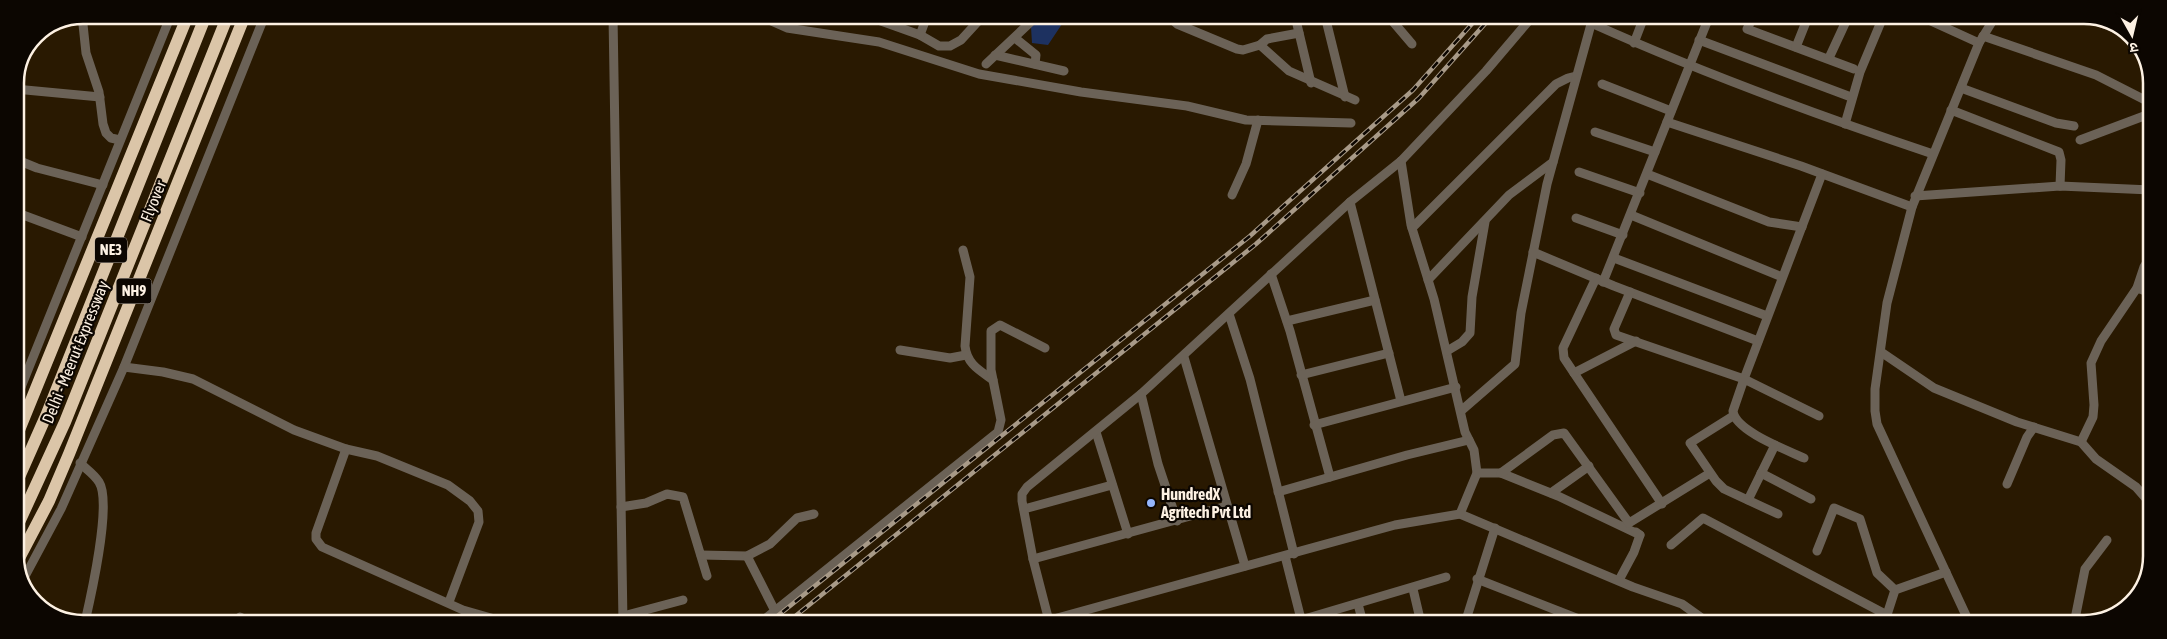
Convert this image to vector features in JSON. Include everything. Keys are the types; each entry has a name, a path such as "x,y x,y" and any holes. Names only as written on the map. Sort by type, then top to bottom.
{"highway":[{"path":"24,418 184,24"},
{"name":"Delhi - Meerut Expressway","path":"24,466 46,416 202,24"},
{"name":"Delhi - Meerut Expressway","path":"24,511 64,422 224,24"},
{"name":"Flyover","path":"24,549 49,501 69,454 241,24"}],"street":[{"path":"83,24 86,53 100,97 106,133 111,138 120,140"},
{"path":"24,380 167,24"},
{"path":"27,573 56,517 124,367 261,24"},
{"path":"613,24 623,615"},
{"path":"778,24 787,28 880,42 980,74 1080,92 1170,103 1246,120 1351,123"},
{"path":"889,24 920,35 939,46 950,46 960,40 975,24"},
{"path":"920,35 924,24"},
{"path":"986,64 1029,24"},
{"path":"1177,24 1236,49 1243,50 1260,45 1267,39 1299,33"},
{"path":"1297,24 1311,83"},
{"path":"1328,24 1346,97"},
{"path":"1396,24 1412,44"},
{"path":"1047,615 1032,559 1024,509 1022,494 1027,487 1096,432 1184,357 1350,202 1401,161 1486,71 1526,24"},
{"path":"1462,410 1515,364 1521,313 1552,162 1589,24"},
{"path":"1599,24 1634,43 1688,65 1845,124 1932,154"},
{"path":"1634,43 1641,24"},
{"path":"1662,504 1574,374 1564,358 1563,348 1614,258 1688,65 1706,24"},
{"path":"1750,24 1747,29 1829,58 1854,69"},
{"path":"1796,47 1805,24"},
{"path":"1829,58 1845,24"},
{"path":"1845,124 1851,97 1880,24"},
{"path":"1941,24 1981,39 2096,75 2143,99"},
{"path":"1966,615 1877,424 1875,389 1887,303 1915,196 1981,39 1990,24"},
{"path":"1015,38 1036,55 1035,64"},
{"path":"1699,40 1851,97"},
{"path":"1260,45 1281,66 1311,83 1355,100"},
{"path":"995,56 1064,71"},
{"path":"1412,228 1556,84 1576,76"},
{"path":"1602,84 1671,112"},
{"path":"1961,88 2056,123 2074,126"},
{"path":"24,90 100,97"},
{"path":"1951,110 2059,152 2061,160 2060,186"},
{"path":"2080,140 2143,116"},
{"path":"1232,195 1246,164 1258,120"},
{"path":"1667,122 1822,174 1912,207"},
{"path":"1595,132 1655,152"},
{"path":"1401,161 1412,228 1447,351 1462,410 1465,432 1474,450 1477,473 1460,514"},
{"path":"1428,280 1509,196 1552,162"},
{"path":"24,163 37,168 102,185"},
{"path":"1578,172 1640,193"},
{"path":"1647,174 1769,222 1802,227"},
{"path":"1804,458 1775,445 1745,428 1733,416 1733,411 1767,316 1822,174"},
{"path":"1915,196 2060,186 2143,190"},
{"path":"1350,202 1401,402"},
{"path":"24,215 82,237"},
{"path":"1631,215 1782,277"},
{"path":"1576,218 1623,235"},
{"path":"1447,351 1462,342 1470,333 1472,297 1486,222"},
{"path":"963,250 970,277 965,346 966,356 970,363 993,380"},
{"path":"1533,252 1630,292 1758,341"},
{"path":"1614,258 1767,316"},
{"path":"2081,442 2093,417 2091,363 2101,341 2137,288 2143,270"},
{"path":"1271,274 1287,321 1314,425 1330,477"},
{"path":"2137,288 2143,290"},
{"path":"1630,292 1614,329 1616,335 1636,340 1744,378 1819,416"},
{"path":"1287,321 1375,300"},
{"path":"1229,314 1250,379 1278,492 1300,615"},
{"path":"769,615 998,432 1001,420 993,380 991,330 995,326 1000,325 1045,348"},
{"path":"1574,374 1636,340"},
{"path":"900,350 950,358 966,356"},
{"path":"1881,352 1934,388 2034,427 2081,442 2096,459 2136,487 2143,496"},
{"path":"1302,375 1389,353"},
{"path":"1184,357 1245,566"},
{"path":"124,367 164,372 193,379 294,430 346,449 377,456 448,485 470,501 478,511 479,522 449,602"},
{"path":"1314,425 1456,387"},
{"path":"1141,394 1158,464 1177,520"},
{"path":"1733,416 1690,444 1710,473 1724,489 1778,514"},
{"path":"2007,484 2027,437 2034,427"},
{"path":"1096,432 1128,534"},
{"path":"1501,473 1553,435 1564,433 1590,466 1629,523 1640,535"},
{"path":"1278,492 1469,440"},
{"path":"1748,500 1775,445"},
{"path":"346,449 316,534 316,539 322,547 449,602 463,610 480,615"},
{"path":"80,463 100,483 103,501 96,572 87,615"},
{"path":"1551,494 1590,466"},
{"path":"1477,473 1501,473 1640,535"},
{"path":"1629,523 1710,473"},
{"path":"1761,473 1811,499"},
{"path":"1024,509 1112,485"},
{"path":"621,507 646,503 667,494 683,497 707,576"},
{"path":"1032,559 1227,506"},
{"path":"1816,551 1834,508 1860,519 1876,573 1895,590"},
{"path":"701,555 748,556 770,544 797,518 814,514"},
{"path":"1076,615 1395,525 1460,514 1682,604 1697,615"},
{"path":"1671,545 1703,518 1878,615"},
{"path":"1467,615 1477,579 1495,528"},
{"path":"1619,580 1634,552 1640,535"},
{"path":"2076,615 2085,569 2107,540"},
{"path":"748,556 774,611"},
{"path":"1895,590 1946,572"},
{"path":"1323,615 1446,578"},
{"path":"1477,579 1568,615"},
{"path":"1413,589 1419,615"},
{"path":"1886,615 1895,590"},
{"path":"636,615 683,600"},
{"path":"1358,604 1361,615"}],"water":[{"path":"1035,24 1062,24 1048,45 1032,43 1031,27"}],"railway":[{"path":"779,615 1250,236 1413,90 1472,24"},
{"path":"797,615 1256,244 1419,98 1485,24"}],"place":[{"name":"HundredX Agritech Pvt Ltd","path":"1151,503"}]}
